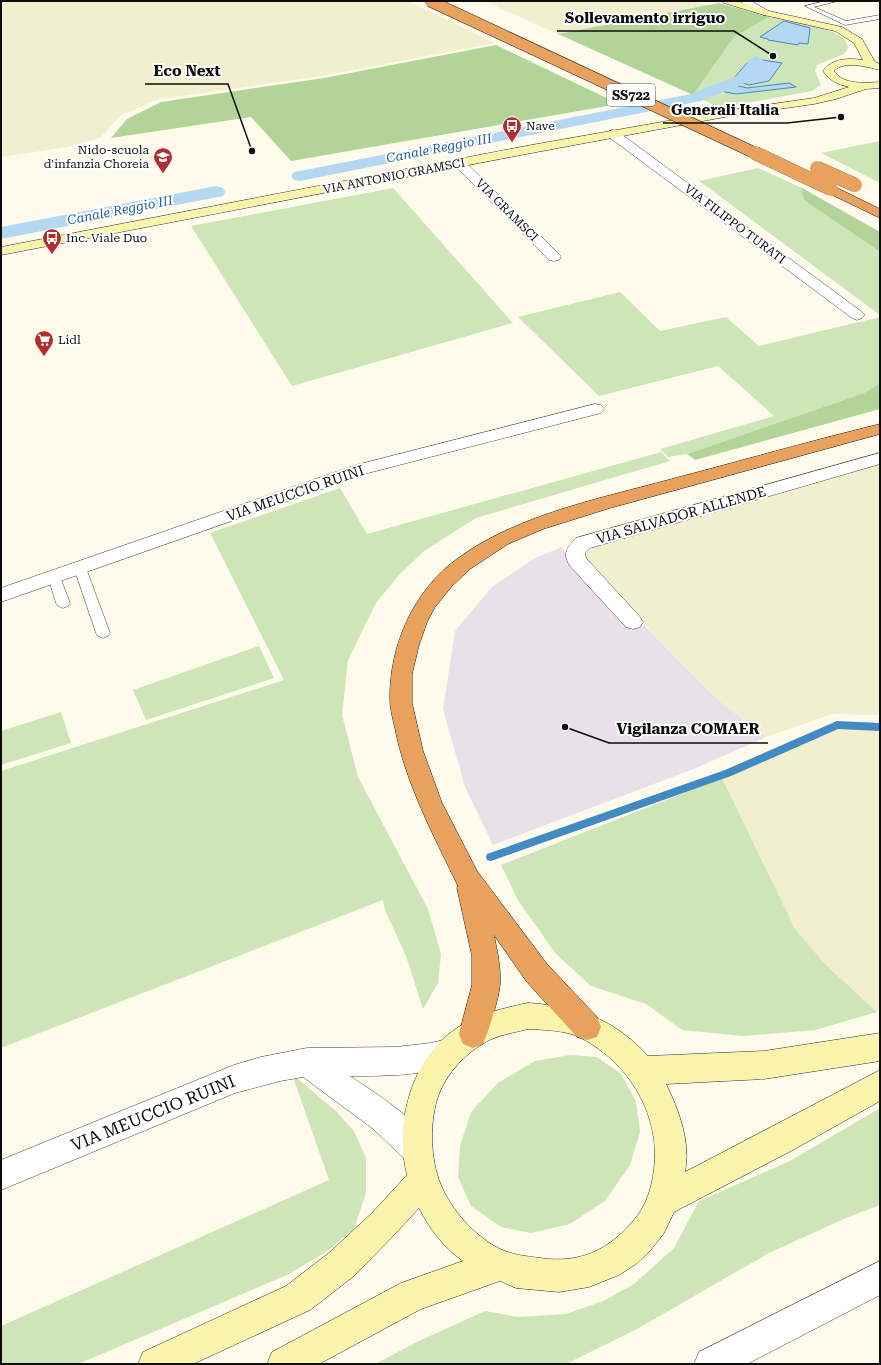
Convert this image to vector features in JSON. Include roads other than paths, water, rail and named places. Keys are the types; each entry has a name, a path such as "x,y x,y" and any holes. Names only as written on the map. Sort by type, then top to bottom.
{"highway":[{"name":"SS722","path":"430,1 831,189 880,214"},
{"path":"454,1 592,64"},
{"path":"691,110 727,126"},
{"path":"805,162 867,191"},
{"path":"587,1027 537,973 468,879 430,803 411,751 401,703 401,674 408,645 426,604 444,581 463,564 495,544 536,525 602,504 880,429"},
{"path":"468,879 485,956 486,985 473,1034"}],"street":[{"path":"727,1 767,13 832,27 858,41 876,66"},
{"path":"744,1 767,13"},
{"path":"839,64 855,53 860,45"},
{"path":"839,64 854,62 876,66"},
{"name":"VIA ANTONIO GRAMSCI","path":"839,64 829,68 828,71 833,78 846,83 864,86 880,85"},
{"name":"VIA ANTONIO GRAMSCI","path":"787,104 824,92 833,83 833,78"},
{"name":"VIA ANTONIO GRAMSCI","path":"1,251 613,134 787,104 814,101 832,97 864,86"},
{"name":"VIA FILIPPO TURATI","path":"613,134 857,315"},
{"name":"VIA GRAMSCI","path":"459,163 554,257"},
{"name":"VIA MEUCCIO RUINI","path":"1,595 362,469 595,409"},
{"name":"VIA SALVADOR ALLENDE","path":"633,622 577,561 574,556 575,551 583,543 880,458"},
{"path":"528,1016 558,1018 587,1027 607,1038 626,1053 642,1071 660,1100 670,1132 671,1166 664,1200 648,1228 626,1252 597,1269 565,1277 530,1276 497,1266 473,1250 451,1230 434,1207 422,1181 416,1148 418,1113 429,1081 448,1053 473,1034 499,1022 528,1016"},
{"path":"642,1071 764,1065 880,1047"},
{"name":"VIA MEUCCIO RUINI","path":"1,1175 234,1079 270,1068 308,1062 428,1058 448,1053"},
{"path":"308,1062 383,1117 416,1148"},
{"path":"664,1200 780,1140 880,1085"},
{"path":"155,1364 298,1298 342,1264 383,1224 422,1181"},
{"path":"284,1364 413,1295 497,1266"},
{"path":"711,1364 880,1277"}],"lane":[{"path":"836,1 808,6 845,23 880,17"},
{"path":"80,568 103,634"},
{"path":"54,577 63,604"}],"water":[{"path":"784,21 810,28 808,44 799,43 798,45 768,40 760,37"},
{"path":"756,59 782,63 769,81 749,85 733,79 747,63 753,64"},
{"path":"789,83 796,87 736,94 725,92 724,90 735,85 747,88"}],"waterway":[{"name":"Canale Reggio III","path":"300,176 695,98 745,78 756,61"},
{"name":"Canale Reggio III","path":"1,233 216,192"},
{"path":"491,857 728,773 837,725 880,727"}],"place":[{"name":"Sollevamento irriguo","path":"773,56"},
{"name":"Generali Italia","path":"841,117"},
{"name":"Nave","path":"512,143"},
{"name":"Eco Next","path":"252,151"},
{"name":"Nido-scuola d'infanzia Choreia","path":"163,174"},
{"name":"Inc. Viale Duo","path":"52,255"},
{"name":"Lidl","path":"44,357"},
{"name":"Vigilanza COMAER","path":"565,727"}]}
